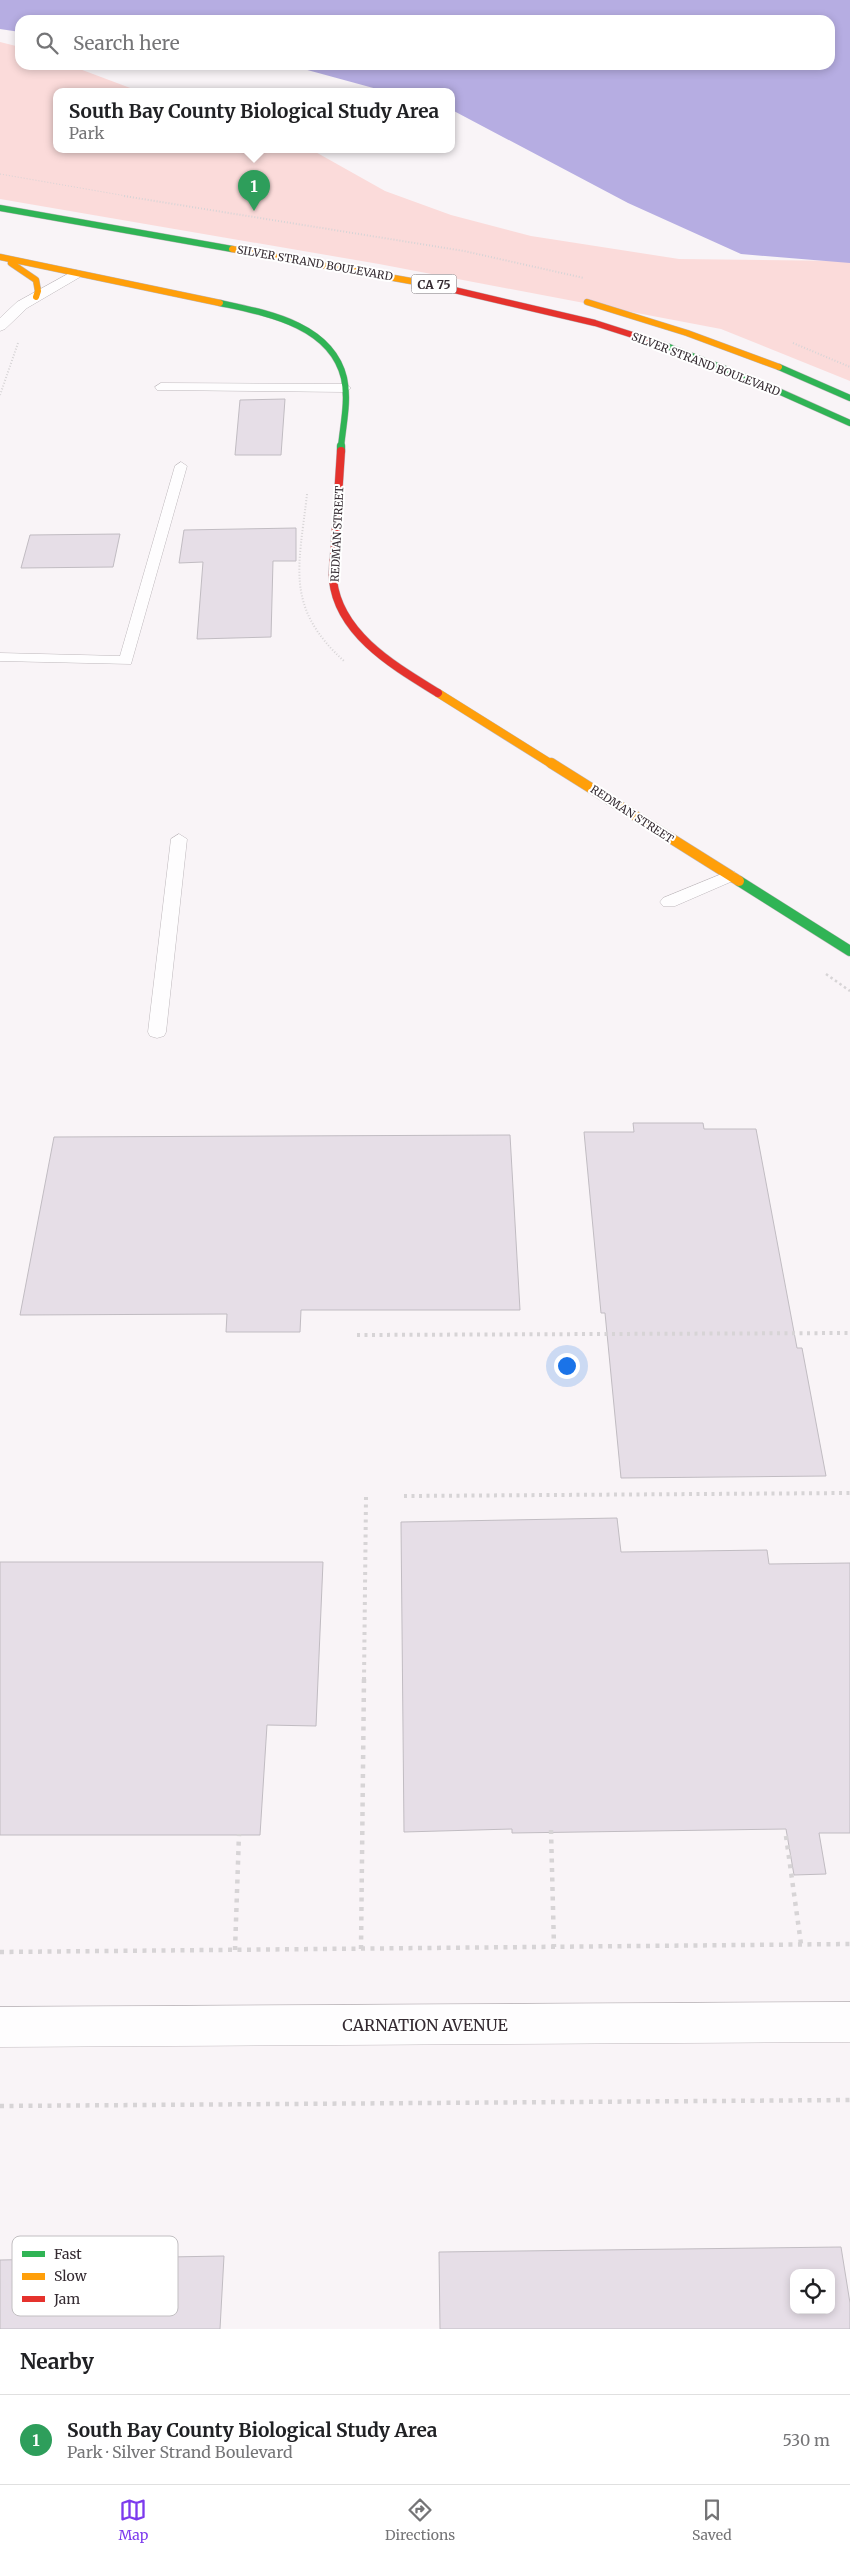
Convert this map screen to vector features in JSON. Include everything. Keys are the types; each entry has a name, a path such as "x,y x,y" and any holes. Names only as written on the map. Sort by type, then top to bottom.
{"main road":[{"name":"SILVER STRAND BOULEVARD","path":"0,208 334,265 518,302 598,324 676,351 750,379 850,423"},
{"name":"REDMAN STREET","path":"0,258 256,311 300,327 328,345 338,358 343,371 344,388 333,580 337,600 345,618 356,633 371,649 395,666 850,951"},
{"path":"0,258 33,276 37,281 38,291 36,297"},
{"name":"SILVER STRAND BOULEVARD","path":"574,298 630,314 728,347 788,370 850,398"}],"street":[{"path":"0,326 7,317 75,274"},
{"name":"CARNATION AVENUE","path":"0,2028 850,2022"}],"lane":[{"path":"161,387 344,388"},
{"path":"0,657 126,661 181,466"},
{"path":"156,1032 179,839"},
{"path":"669,902 729,876"}],"path":[{"path":"0,174 67,188 464,251 592,280"},
{"path":"785,341 850,367"},
{"path":"307,493 299,588 303,607 310,620 334,652 350,668"},
{"path":"357,1335 850,1333"},
{"path":"404,1496 850,1493"},
{"path":"361,1949 366,1497"},
{"path":"551,1830 554,1947"},
{"path":"235,1950 239,1834"},
{"path":"786,1836 801,1944"},
{"path":"0,1952 850,1944"},
{"path":"0,2106 850,2100"}],"shaded area":[{"path":"0,0 850,0 850,263 741,254 628,203 455,112 455,88 373,88 307,70 835,70 835,15 15,15 15,31 0,29"},
{"path":"0,42 15,46 15,70 82,70 130,88 53,88 53,153 317,153 385,191 451,215 531,236 679,259 850,261 850,381 721,329 379,264 0,199"}],"building":[{"path":"285,399 281,455 235,455 240,400"},
{"path":"296,528 296,561 273,561 271,637 197,639 203,562 179,563 184,530"},
{"path":"120,534 113,567 21,568 30,535"},
{"path":"633,1123 703,1123 704,1129 756,1129 797,1348 802,1348 826,1476 621,1478 605,1313 601,1313 584,1132 634,1132"},
{"path":"510,1135 520,1310 301,1310 300,1332 226,1332 227,1314 20,1315 54,1137"},
{"path":"617,1518 621,1552 767,1550 769,1564 850,1563 850,1833 819,1833 826,1874 794,1875 786,1829 512,1833 512,1829 404,1832 401,1522"},
{"path":"0,1562 323,1562 316,1726 267,1725 260,1835 0,1835"},
{"path":"841,2247 850,2303 850,2329 440,2329 439,2252"},
{"path":"224,2256 220,2329 0,2329 0,2260 12,2260 12,2316 178,2316 178,2257"}],"traffic: fast":[{"path":"0,208 232,249"},
{"path":"220,303 257,311 295,324 326,345 337,360 345,385 341,451"},
{"path":"664,345 756,381 850,423"},
{"path":"779,367 850,398"},
{"path":"739,881 850,951"}],"traffic: slow":[{"path":"232,249 433,285"},
{"path":"0,257 220,303"},
{"path":"11,263 36,280 38,291 36,297"},
{"path":"587,302 687,333 779,367"},
{"path":"438,693 739,881"}],"traffic: jam":[{"path":"433,285 595,323 664,345"},
{"path":"341,451 333,580 341,608 355,630 373,648 395,666 438,693"}],"place":[{"name":"South Bay County Biological Study Area","path":"254,211"}]}
